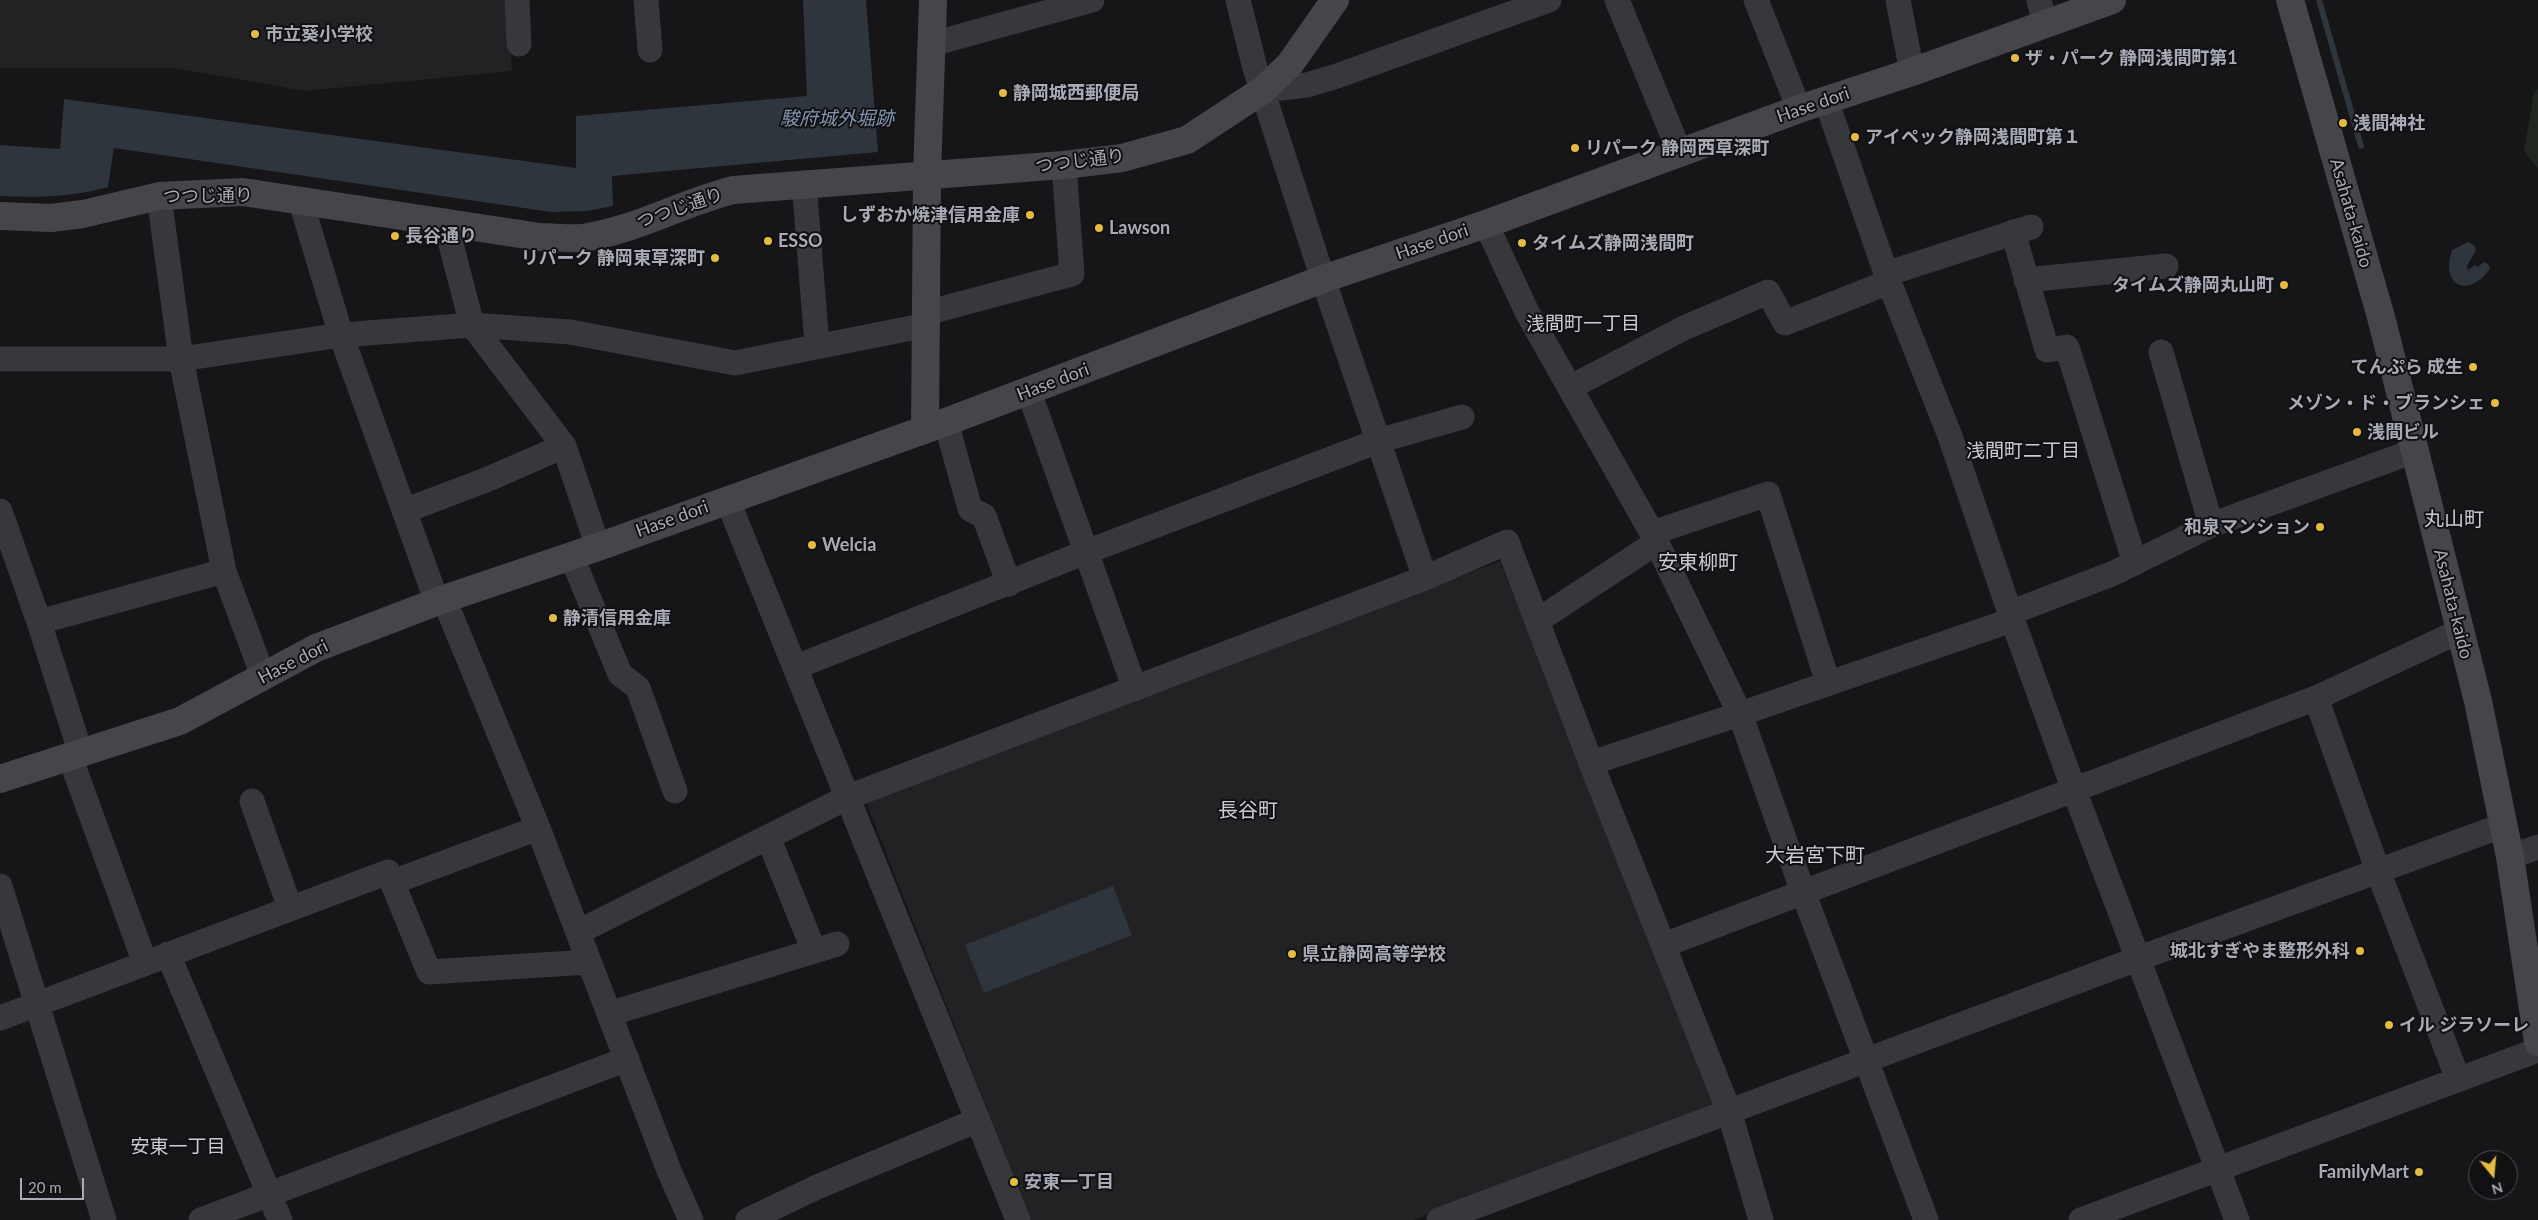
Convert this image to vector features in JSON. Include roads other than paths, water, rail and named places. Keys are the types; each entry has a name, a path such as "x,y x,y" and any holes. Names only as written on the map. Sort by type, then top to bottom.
{"street":[{"path":"517,0 519,44"},
{"path":"646,0 650,50"},
{"path":"934,0 927,175 926,319 936,425 970,509 984,516 1009,584"},
{"path":"932,44 1092,0"},
{"path":"1238,0 1263,90 1323,279 1425,578"},
{"name":"つつじ通り","path":"0,216 52,218 83,214 159,196 243,192 301,202 446,221 540,237 581,238 620,229 700,198 733,190 804,183 1064,165 1122,158 1187,140 1263,90 1290,64 1334,0"},
{"path":"1263,90 1307,85 1337,76 1549,0"},
{"path":"1617,0 1680,153"},
{"path":"1756,0 1799,109"},
{"path":"1898,0 1912,72"},
{"name":"Hase dori","path":"0,779 180,721 316,648 441,600 598,547 1028,392 1323,279 1486,224 1799,109 1912,72 2042,12 2112,0"},
{"name":"Asahata-kaido","path":"2290,0 2381,317 2460,632 2510,857 2538,1042"},
{"path":"1826,100 1887,278 1950,436 2011,616 2074,790 2237,1220"},
{"path":"0,359 181,359 341,335 472,325 570,332 735,362 818,345 926,319 1072,274 1064,165"},
{"path":"804,183 818,345"},
{"path":"159,196 181,359 224,571 263,676"},
{"path":"301,202 341,335 404,511 538,828 670,1173 691,1220"},
{"path":"446,221 472,325 564,446 598,547"},
{"path":"1486,224 1528,312 1654,537 1740,714 1803,892 1926,1220"},
{"path":"1571,387 1684,328 1768,292 1785,323 1887,278 2022,230 2026,280 2047,350 2067,347 2135,563"},
{"path":"2026,280 2166,266"},
{"path":"2162,352 2211,525"},
{"path":"1028,392 1135,689"},
{"path":"796,668 1086,552 1378,441 1462,417"},
{"path":"404,511 486,480 564,446"},
{"path":"1591,763 1740,714 2011,616 2135,563 2211,525 2414,452"},
{"path":"1537,621 1654,537 1768,494 1828,683"},
{"path":"727,499 1018,1220"},
{"path":"0,511 39,622 75,755 145,963"},
{"path":"578,932 848,797 1425,578 1507,542 1591,763 1729,1111 1761,1220"},
{"path":"571,555 620,674 638,688 674,791"},
{"path":"39,622 224,571"},
{"path":"1664,945 2316,698 2460,632"},
{"path":"2316,698 2378,870 2458,1079"},
{"path":"252,801 290,908"},
{"path":"1439,1220 2137,959 2378,870 2504,826"},
{"path":"393,882 538,828"},
{"path":"609,1014 825,947 768,837"},
{"path":"2510,857 2538,847"},
{"path":"0,1018 388,872 429,972 589,962"},
{"path":"0,886 104,1220"},
{"path":"168,954 280,1220"},
{"path":"2081,1220 2538,1050"},
{"path":"201,1220 269,1196 627,1059"},
{"path":"748,1220 817,1187 978,1120"}],"water":[{"name":"駿府城外堀跡","path":"803,0 866,0 878,152 612,176 613,206 588,211 551,212 114,148 108,187 82,193 55,196 0,196 0,145 60,149 64,99 576,168 576,116 807,96"},
{"path":"2468,242 2474,245 2476,250 2467,266 2468,270 2475,265 2478,267 2484,262 2488,264 2490,269 2482,278 2473,284 2465,286 2453,280 2449,262 2452,250"},
{"path":"1113,886 1132,935 984,993 965,945"}],"waterway":[{"path":"2319,0 2361,146"}],"place":[{"name":"市立葵小学校","path":"255,34"},
{"name":"ザ・パーク 静岡浅間町第1","path":"2015,58"},
{"name":"静岡城西郵便局","path":"1003,93"},
{"name":"浅間神社","path":"2343,123"},
{"name":"アイペック静岡浅間町第１","path":"1855,137"},
{"name":"リパーク 静岡西草深町","path":"1575,148"},
{"name":"しずおか焼津信用金庫","path":"1030,215"},
{"name":"Lawson","path":"1099,228"},
{"name":"長谷通り","path":"395,236"},
{"name":"ESSO","path":"768,241"},
{"name":"タイムズ静岡浅間町","path":"1522,243"},
{"name":"リパーク 静岡東草深町","path":"715,258"},
{"name":"タイムズ静岡丸山町","path":"2284,285"},
{"name":"てんぷら 成生","path":"2473,367"},
{"name":"メゾン・ド・ブランシェ","path":"2495,403"},
{"name":"浅間ビル","path":"2357,432"},
{"name":"和泉マンション","path":"2320,527"},
{"name":"Welcia","path":"812,545"},
{"name":"静清信用金庫","path":"553,618"},
{"name":"城北すぎやま整形外科","path":"2360,951"},
{"name":"県立静岡高等学校","path":"1292,954"},
{"name":"イル ジラソーレ","path":"2389,1025"},
{"name":"FamilyMart","path":"2419,1172"},
{"name":"安東一丁目","path":"1014,1182"}],"district":[{"name":"浅間町一丁目","path":"1583,324"},
{"name":"浅間町二丁目","path":"2023,451"},
{"name":"丸山町","path":"2454,520"},
{"name":"安東柳町","path":"1698,563"},
{"name":"長谷町","path":"1248,811"},
{"name":"大岩宮下町","path":"1815,856"},
{"name":"安東一丁目","path":"178,1147"}]}
